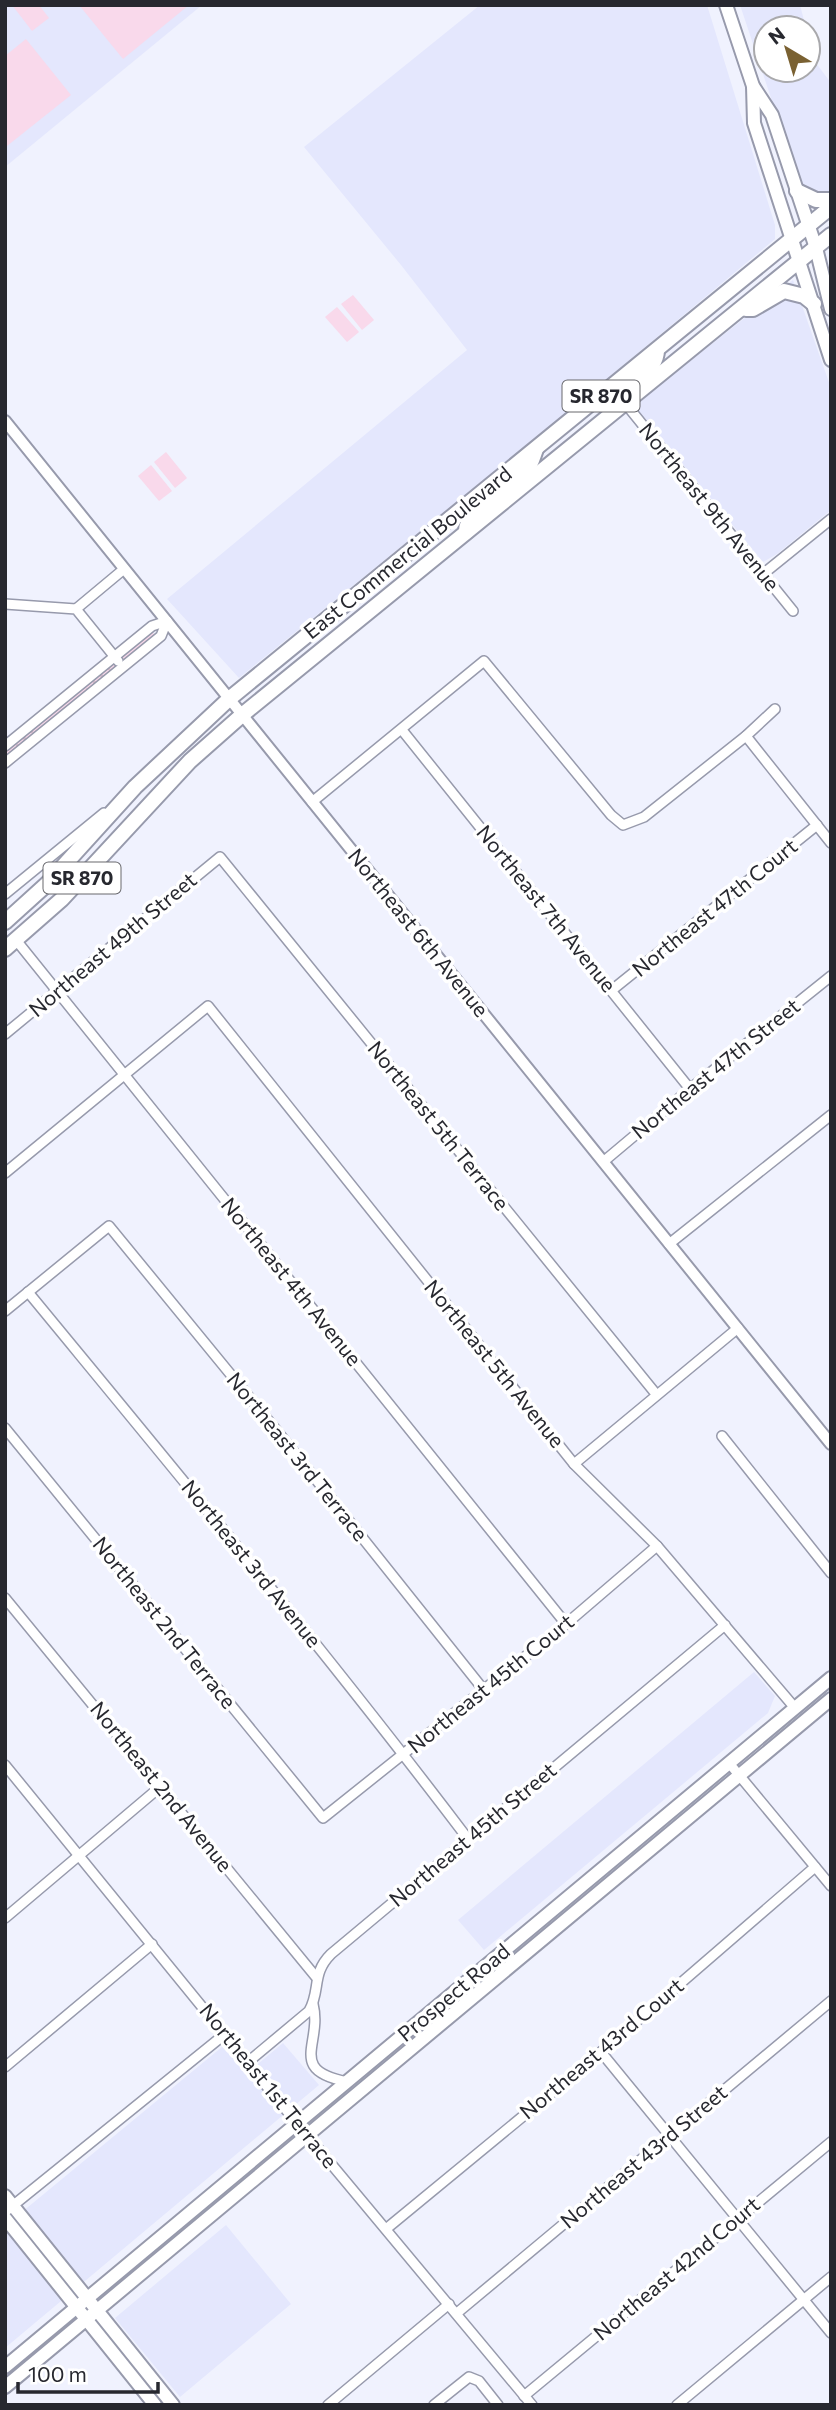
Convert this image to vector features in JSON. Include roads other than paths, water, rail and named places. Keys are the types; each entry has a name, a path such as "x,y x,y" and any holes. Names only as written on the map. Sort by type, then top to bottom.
{"main road":[{"path":"726,5 753,86 772,115 816,248 831,309"},
{"path":"753,86 754,123 831,360"},
{"path":"797,191 816,200 831,200"},
{"name":"East Commercial Boulevard","path":"5,922 47,884 135,787 229,699 831,207"},
{"name":"East Commercial Boulevard","path":"11,944 62,898 190,761 242,715 831,235"},
{"path":"741,308 753,309 783,292 804,296 814,304"},
{"path":"625,403 632,384 653,364 657,350"},
{"path":"562,454 567,441 607,406 616,390 616,383"},
{"path":"466,532 466,525 473,513 527,468 536,448"},
{"path":"377,605 387,587 446,538 451,529 452,517"},
{"path":"11,944 22,921 69,875 69,860"},
{"name":"Prospect Road","path":"5,2367 831,1678"},
{"name":"Prospect Road","path":"5,2387 831,1699"},
{"path":"513,1944 523,1955"},
{"path":"7,2208 88,2299 173,2405"},
{"path":"7,2208 86,2320 155,2405"}],"street":[{"name":"Northeast 9th Avenue","path":"625,403 793,611"},
{"name":"Northeast 6th Avenue","path":"5,421 831,1444"},
{"path":"763,574 831,519"},
{"path":"5,604 76,609 124,569"},
{"path":"76,609 123,667"},
{"path":"5,746 152,626 167,621"},
{"path":"5,763 161,636 167,621"},
{"path":"312,802 484,662 611,815 623,824 644,817 746,736 775,709"},
{"name":"Northeast 7th Avenue","path":"402,730 690,1089"},
{"path":"746,736 831,842"},
{"path":"5,894 135,787"},
{"name":"Northeast 47th Court","path":"612,990 817,825"},
{"name":"Northeast 49th Street","path":"5,1034 220,857"},
{"name":"Northeast 5th Terrace","path":"220,857 656,1394"},
{"name":"Northeast 4th Avenue","path":"11,944 57,992 566,1624"},
{"name":"Northeast 47th Street","path":"603,1162 831,976"},
{"name":"Northeast 5th Avenue","path":"125,1076 208,1006 574,1464 657,1546 795,1708"},
{"path":"5,1173 125,1076"},
{"path":"669,1244 831,1115"},
{"name":"Northeast 3rd Terrace","path":"28,1292 109,1226 483,1689"},
{"path":"5,1311 28,1292"},
{"name":"Northeast 3rd Avenue","path":"28,1292 206,1507 404,1754 468,1839"},
{"path":"574,1464 738,1328"},
{"name":"Northeast 2nd Terrace","path":"5,1428 323,1818"},
{"path":"722,1436 831,1573"},
{"name":"Northeast 45th Court","path":"323,1818 566,1624 657,1546"},
{"name":"Northeast 2nd Avenue","path":"5,1598 316,1977"},
{"name":"Northeast 45th Street","path":"316,1977 320,1967 331,1954 725,1625"},
{"path":"729,1763 831,1886"},
{"name":"Northeast 1st Terrace","path":"6,1768 532,2405"},
{"path":"5,1918 160,1787"},
{"name":"Northeast 43rd Court","path":"387,2229 601,2052 816,1867"},
{"path":"5,2067 152,1944"},
{"path":"316,1977 311,2050 313,2064 324,2077 348,2082"},
{"name":"Northeast 43rd Street","path":"457,2313 831,2001"},
{"path":"248,2063 306,2014 313,2004"},
{"path":"7,2208 225,2034"},
{"path":"601,2052 831,2333"},
{"name":"Northeast 42nd Court","path":"524,2396 831,2141"},
{"path":"677,2405 831,2277"},
{"path":"328,2405 449,2304"},
{"path":"434,2405 469,2377 479,2381 498,2405"}]}
